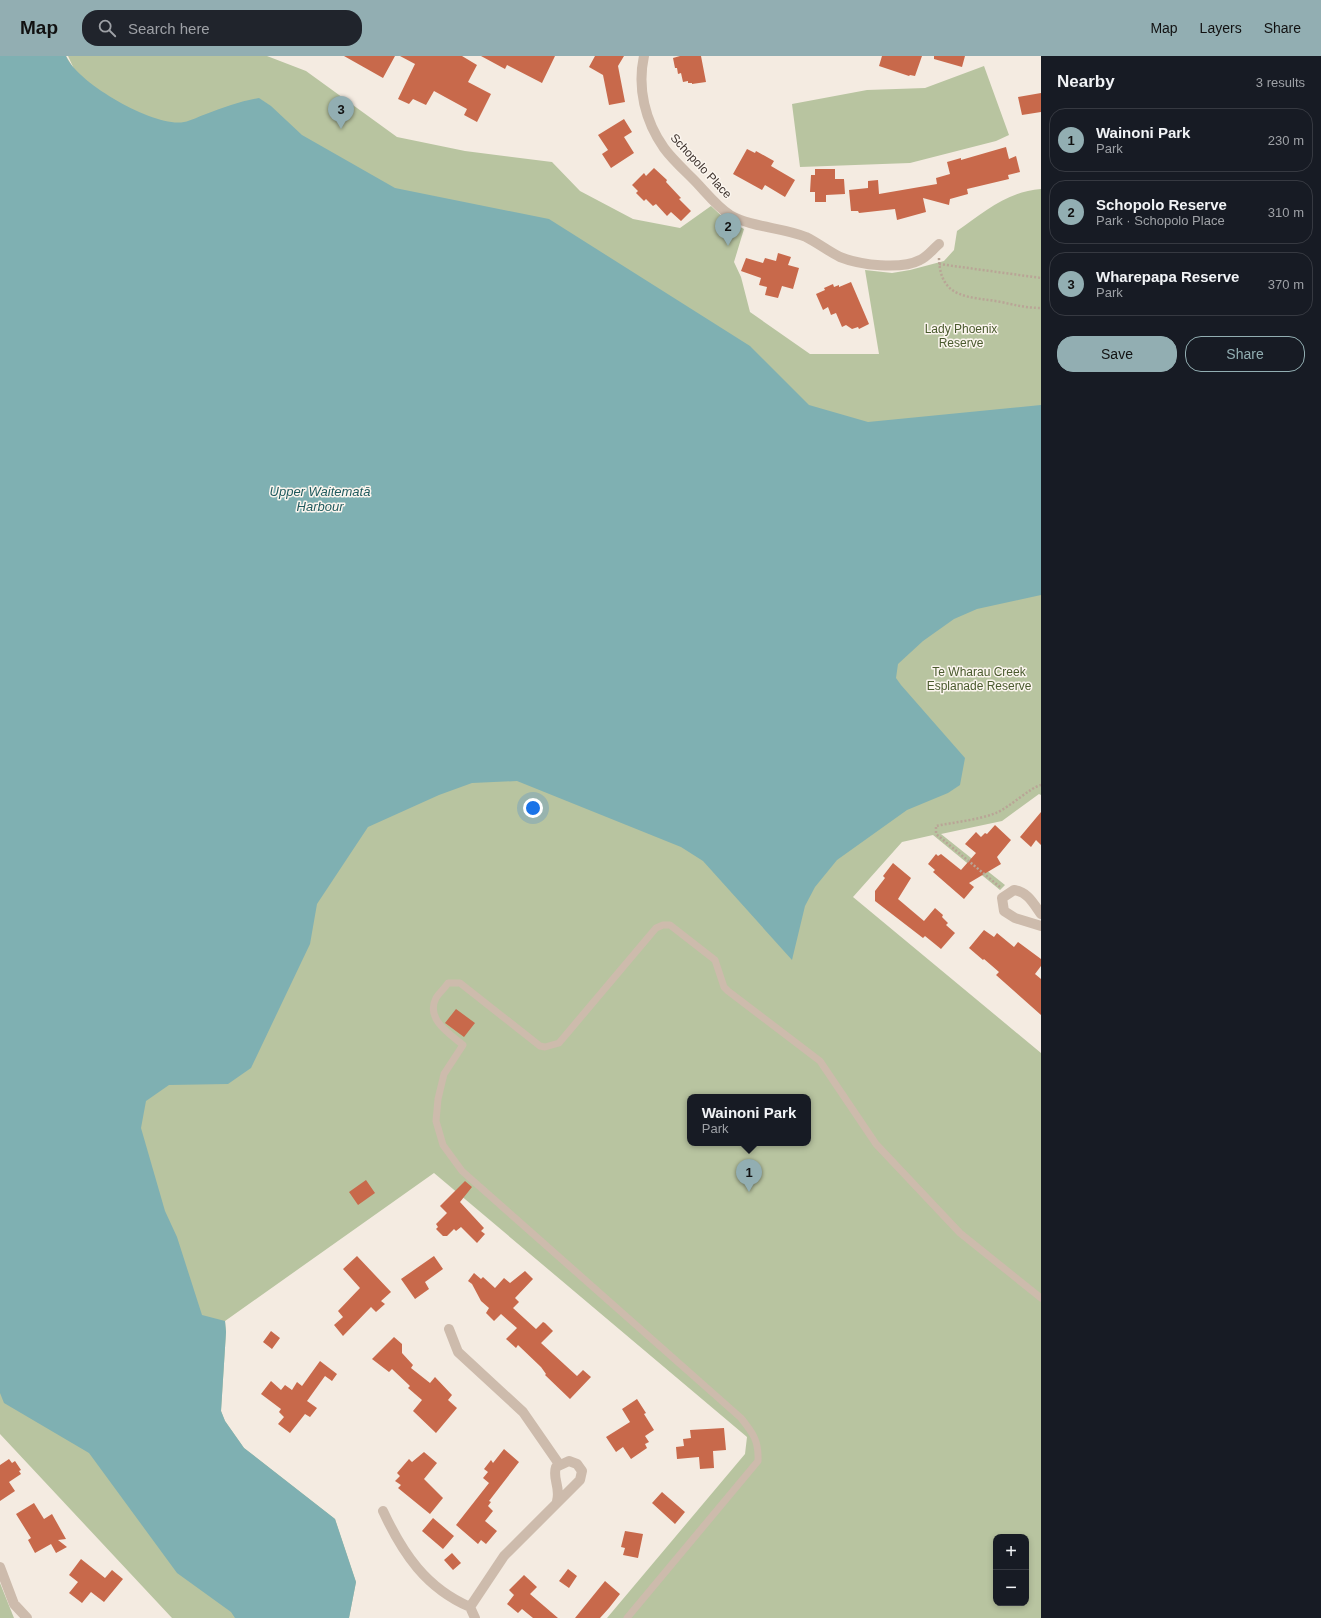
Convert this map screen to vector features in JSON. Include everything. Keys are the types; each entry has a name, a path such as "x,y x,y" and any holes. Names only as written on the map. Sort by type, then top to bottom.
{"street":[{"name":"Schopolo Place","path":"644,56 642,67 642,90 644,106 652,129 665,149 715,203 731,215 747,222 795,233 841,257 861,264 896,265 920,260 939,244"},
{"path":"1041,914 1025,893 1021,891 1014,890 1002,898 1004,911 1015,918 1041,926"},
{"path":"449,1329 458,1352 523,1412 559,1464"},
{"path":"470,1607 504,1556 557,1501 575,1486 582,1475 582,1471 577,1464 568,1461 559,1464 556,1467 555,1475 559,1489 557,1501"},
{"path":"383,1511 412,1563 426,1578 442,1591 454,1600 470,1607 475,1618"},
{"path":"0,1567 14,1604 27,1618"}],"lane":[{"path":"627,1618 758,1461 759,1447 752,1432 741,1418 462,1171 443,1145 436,1121 438,1099 444,1074 463,1045 439,1025 433,1013 436,998 448,983 460,984 540,1046 552,1045 559,1043 656,928 663,925 670,925 715,960 724,987 728,991 820,1061 876,1144 960,1233 1041,1298"}],"path":[{"path":"939,244 939,264 943,277 950,288 958,295 1024,308 1041,308"},
{"path":"939,264 1041,278"},
{"path":"1003,890 936,834 936,826 996,813 1016,802 1036,786 1041,785"}],"green space":[{"path":"0,56 66,56 74,69 68,56 267,56 306,71 397,137 465,151 552,162 580,191 633,219 680,228 711,206 725,219 744,229 734,262 741,277 750,312 810,354 879,354 865,270 892,273 944,261 954,250 957,231 996,204 1006,199 1017,194 1041,189 1041,795 1039,794 1002,821 941,834 1005,885 1000,890 933,835 902,842 853,897 1041,1053 1041,1618 607,1618 745,1454 747,1437 434,1173 225,1321 226,1332 221,1411 225,1421 244,1448 335,1519 356,1582 349,1618 172,1618 0,1434"},
{"path":"984,66 1009,135 996,141 910,163 800,167 792,104 867,90 925,88"},
{"path":"0,1583 14,1618 0,1618"}],"water":[{"name":"Upper Waitematā Harbour","path":"0,56 66,56 73,67 85,79 118,101 137,111 171,122 184,122 232,104 259,98 271,106 302,135 395,188 549,219 750,346 809,405 868,422 1041,405 1041,595 977,609 954,619 923,641 898,664 896,678 965,758 960,785 948,793 907,810 837,860 815,887 805,906 792,960 703,861 681,847 517,781 472,783 439,795 368,827 317,904 310,944 251,1068 228,1084 169,1085 146,1101 141,1128 165,1211 177,1237 202,1315 225,1321 226,1332 221,1411 225,1421 244,1448 335,1519 356,1582 349,1618 235,1618 231,1612 177,1573 89,1453 4,1403 0,1393"}],"building":[{"path":"344,56 395,56 383,78"},
{"path":"400,56 462,56 477,65 468,82 491,94 477,122 464,115 467,109 434,91 426,105 413,99 409,104 398,99 415,64"},
{"path":"481,56 555,56 542,83 507,65 505,69"},
{"path":"595,56 624,56 618,66 625,102 609,105 603,75 589,67"},
{"path":"680,56 701,56 706,82 692,84 688,83 688,81 683,82 681,73 678,74 677,68 675,68 673,58"},
{"path":"882,56 922,56 915,76 909,76 879,66"},
{"path":"934,56 965,56 962,67 934,59"},
{"path":"1041,93 1041,112 1022,115 1018,97"},
{"path":"624,119 632,132 624,137 634,153 611,168 602,154 608,150 598,135"},
{"path":"1006,147 1009,159 1016,156 1020,172 1008,175 1009,179 967,189 968,194 950,199 949,205 923,198 926,212 897,220 895,209 859,213 858,211 851,211 849,190 868,188 868,181 878,180 879,194 937,184 936,178 950,174 947,162 961,158 961,160"},
{"path":"747,149 755,153 756,151 774,161 771,166 795,180 785,197 765,185 762,190 733,174"},
{"path":"654,168 667,180 666,182 681,198 679,199 691,211 681,221 671,212 667,216 656,204 653,206 646,199 644,201 636,193 638,191 632,185 644,173 646,176"},
{"path":"815,169 835,169 835,179 844,179 845,194 826,195 826,202 815,202 815,192 810,192 811,175 815,175"},
{"path":"778,253 791,257 788,265 799,268 793,289 782,286 778,298 765,295 767,287 759,285 761,278 741,271 746,258 763,263 765,258 776,261"},
{"path":"851,282 869,324 859,329 858,327 852,329 846,325 842,327 836,313 831,315 828,307 823,310 816,294 833,284 834,287 839,285 839,287"},
{"path":"1041,812 1041,845 1036,840 1031,847 1020,837"},
{"path":"995,825 1011,840 997,857 1001,864 969,883 974,887 964,899 933,872 935,870 928,864 936,854 938,856 941,854 961,870 976,853 965,844 976,832 981,837 985,833 987,834"},
{"path":"893,863 911,878 898,899 924,921 935,908 943,915 942,917 948,923 946,925 955,933 941,949 925,936 923,938 875,901 875,891 885,878 883,876"},
{"path":"984,930 994,937 997,933 1014,947 1018,942 1041,959 1041,966 1035,974 1041,979 1041,1015 996,975 999,972 969,948"},
{"path":"456,1009 475,1023 464,1037 445,1023"},
{"path":"366,1180 375,1193 358,1205 349,1192"},
{"path":"465,1181 472,1187 460,1202 484,1228 481,1231 485,1234 477,1243 461,1227 456,1231 454,1229 447,1236 443,1236 436,1229 438,1227 436,1224 447,1213 440,1206"},
{"path":"357,1256 391,1292 381,1301 385,1304 376,1312 371,1307 343,1336 334,1325 343,1317 338,1311 360,1288 343,1269"},
{"path":"434,1256 443,1269 425,1282 429,1289 415,1299 401,1279"},
{"path":"525,1271 533,1279 515,1298 519,1302 513,1308 536,1329 543,1322 545,1323 553,1331 541,1343 577,1376 583,1370 591,1377 570,1399 545,1375 546,1374 541,1367 518,1345 516,1348 506,1339 517,1328 501,1314 494,1321 486,1313 489,1308 481,1301 472,1284 468,1281 474,1273 481,1279 483,1277 495,1288 504,1278 510,1283"},
{"path":"271,1331 280,1338 272,1349 263,1342"},
{"path":"394,1337 402,1344 402,1353 413,1365 411,1368 430,1383 435,1377 452,1395 448,1400 457,1408 436,1433 413,1411 422,1400 408,1388 410,1386 392,1369 389,1372 372,1359"},
{"path":"320,1361 337,1374 332,1381 325,1376 307,1401 317,1408 310,1417 305,1414 290,1433 278,1424 284,1417 279,1412 281,1409 261,1394 271,1381 281,1390 285,1385 292,1390 297,1382 302,1386"},
{"path":"637,1399 654,1430 645,1436 649,1442 645,1444 647,1448 631,1459 623,1447 616,1452 606,1437 630,1422 622,1409"},
{"path":"724,1428 726,1450 713,1451 714,1468 700,1469 699,1457 677,1459 676,1447 684,1446 683,1439 691,1438 690,1430"},
{"path":"504,1449 519,1462 489,1501 491,1502 488,1506 493,1511 485,1521 497,1531 486,1544 481,1540 478,1544 456,1525 489,1483 483,1478 488,1472 484,1469 491,1460 493,1463"},
{"path":"424,1452 437,1463 424,1479 443,1498 430,1514 398,1488 401,1485 395,1481 400,1476 397,1473 409,1459 412,1462"},
{"path":"9,1459 12,1463 15,1461 21,1470 19,1471 21,1474 9,1482 15,1491 0,1501 0,1465"},
{"path":"662,1492 685,1512 675,1524 652,1503"},
{"path":"34,1503 44,1519 52,1514 66,1539 58,1540 67,1547 56,1553 51,1544 35,1553 28,1540 31,1538 16,1514"},
{"path":"433,1518 454,1536 443,1549 422,1531"},
{"path":"625,1531 643,1534 638,1558 623,1555 625,1548 621,1547"},
{"path":"452,1553 461,1563 453,1570 444,1560"},
{"path":"81,1559 105,1578 112,1570 123,1579 104,1602 91,1592 82,1603 69,1593 78,1582 69,1575"},
{"path":"568,1569 577,1576 569,1588 559,1581"},
{"path":"524,1575 537,1587 530,1594 558,1618 533,1618 522,1609 518,1613 507,1604 514,1595 509,1590"},
{"path":"605,1581 620,1594 609,1608 600,1618 575,1618"}],"place":[{"name":"Wharepapa Reserve","path":"341,129"},
{"name":"Schopolo Reserve","path":"728,246"},
{"name":"Wainoni Park","path":"749,1192"}],"park label":[{"name":"Lady Phoenix Reserve","path":"961,336"},
{"name":"Te Wharau Creek Esplanade Reserve","path":"979,679"}]}
